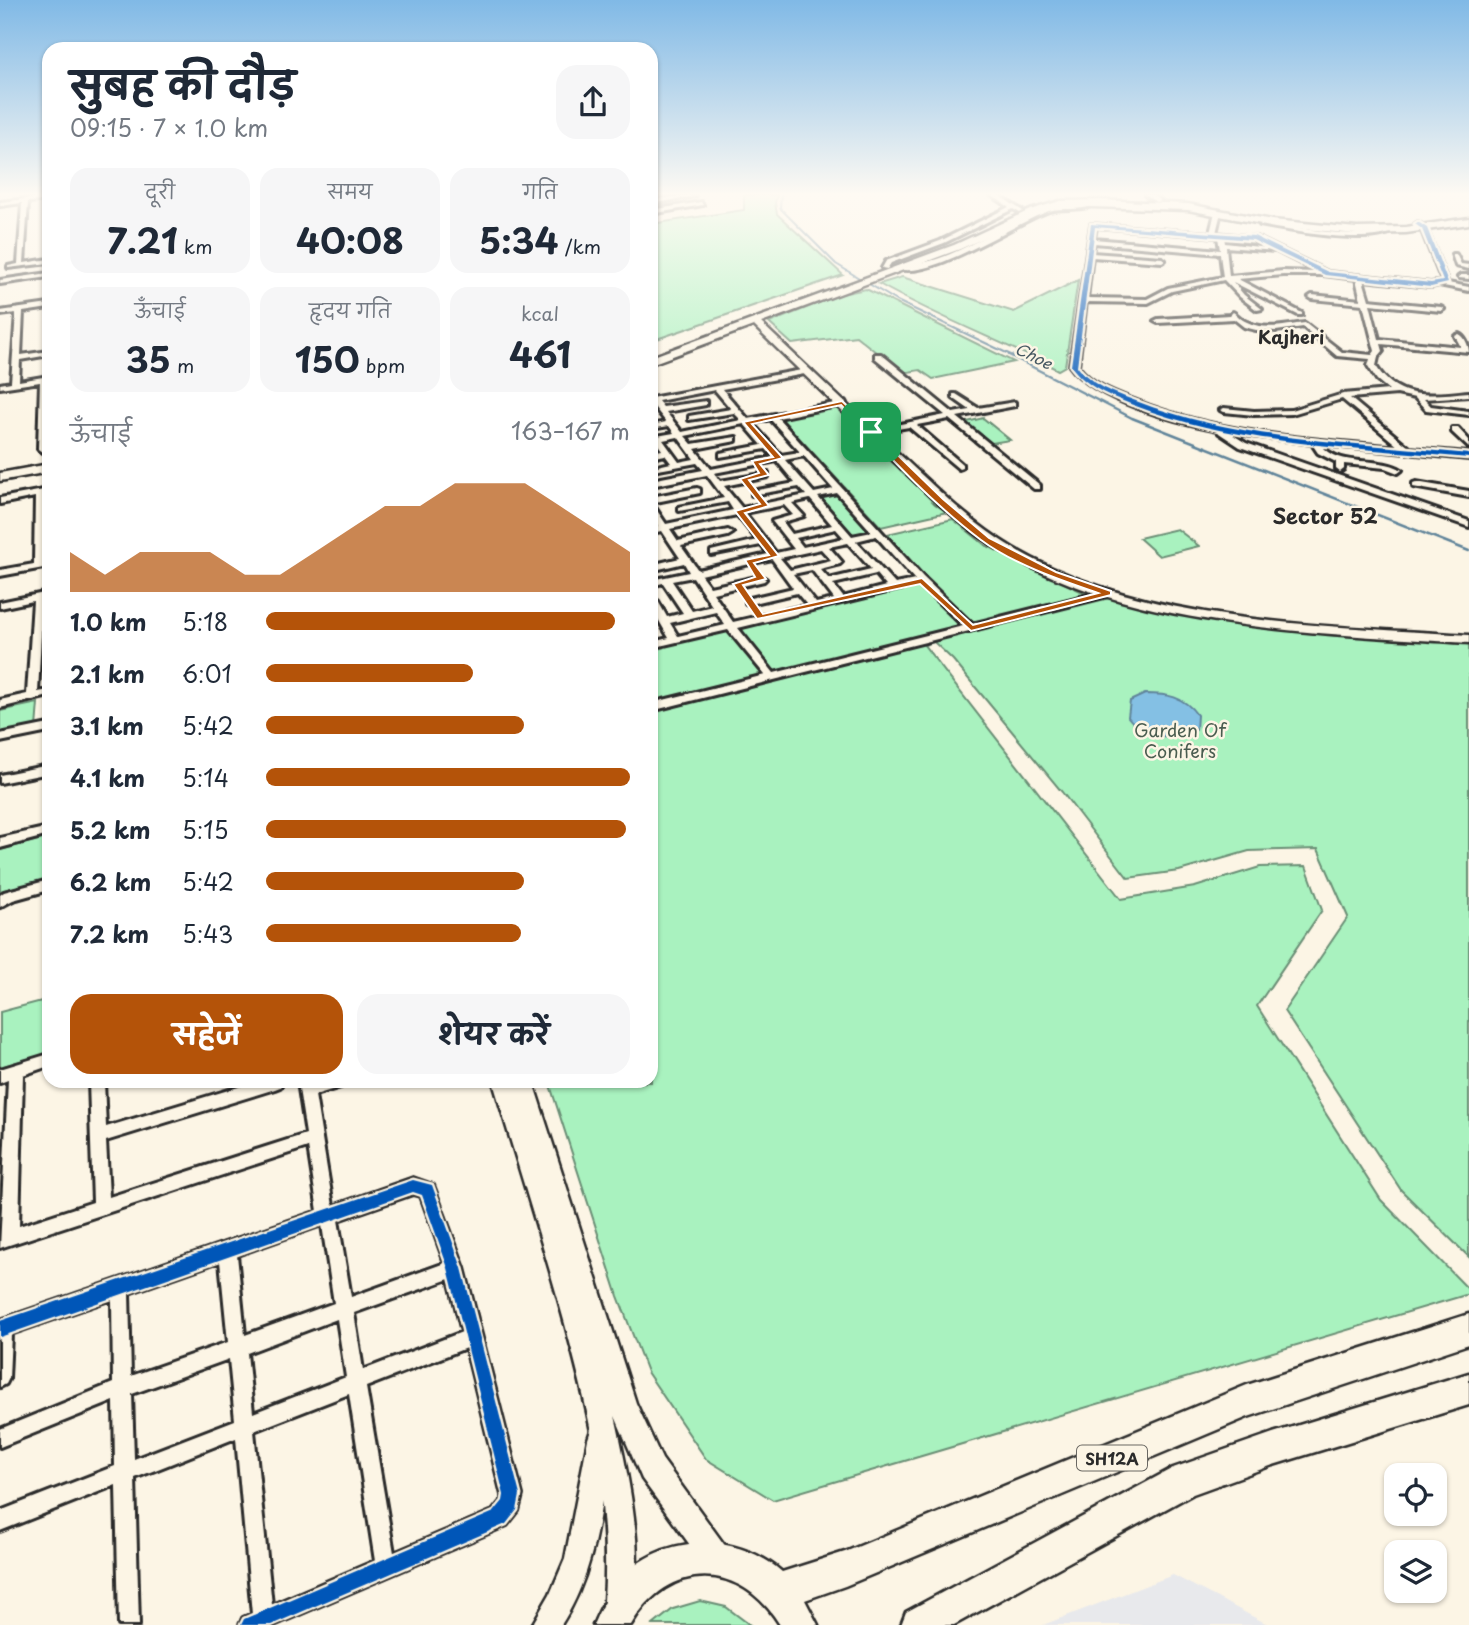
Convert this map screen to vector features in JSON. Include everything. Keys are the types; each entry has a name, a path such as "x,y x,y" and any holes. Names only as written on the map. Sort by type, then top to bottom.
{"main road":[{"path":"658,357 757,324 882,271"},
{"path":"879,272 885,271"},
{"path":"658,356 847,285"},
{"path":"0,470 42,463"},
{"path":"0,477 42,469"},
{"path":"506,1088 551,1233 604,1422 616,1478 622,1549 612,1620"},
{"path":"524,1088 624,1405 652,1469 716,1558"},
{"name":"SH12A","path":"779,1591 845,1569 1247,1401 1459,1332"},
{"path":"919,1625 1185,1480 1273,1449 1469,1389"},
{"path":"612,1620 635,1589 665,1567 698,1557 716,1558 755,1572 779,1591 800,1625"}],"street":[{"path":"1087,271 1074,366 1079,373 1126,400 1219,429 1469,456"},
{"path":"1227,271 1228,278 1242,296 1259,309 1233,314 1234,317"},
{"path":"1321,271 1327,274"},
{"path":"1441,271 1446,282 1441,284"},
{"path":"1083,299 1148,302 1154,295 1170,289 1228,278 1283,273 1327,274 1469,289"},
{"path":"0,282 42,276"},
{"path":"1228,278 1300,314"},
{"path":"1359,278 1379,353 1374,357 1372,366 1396,392"},
{"path":"1312,297 1441,309"},
{"path":"0,313 42,307"},
{"path":"15,384 20,310"},
{"path":"1158,321 1234,317 1261,330 1306,325 1340,354 1374,357"},
{"path":"757,324 842,403 940,501 986,539 1053,574 1153,605 1236,618 1469,639"},
{"path":"1459,336 1468,350"},
{"path":"1377,341 1468,350"},
{"path":"17,358 42,354"},
{"path":"878,356 1037,487"},
{"path":"658,399 807,371"},
{"path":"0,386 42,380"},
{"path":"716,387 892,587"},
{"path":"694,392 713,414"},
{"path":"1224,410 1254,413 1292,412 1343,396 1396,392 1418,397 1469,394"},
{"path":"957,396 975,410"},
{"path":"1343,396 1408,450"},
{"path":"1418,397 1429,408 1469,414"},
{"path":"662,410 703,403"},
{"path":"658,438 842,403"},
{"path":"871,432 1012,404"},
{"path":"658,406 812,605"},
{"path":"683,406 702,430"},
{"path":"692,418 737,410"},
{"path":"774,418 922,581 971,628"},
{"path":"658,425 671,423"},
{"path":"911,424 959,466"},
{"path":"723,426 743,451"},
{"path":"1219,429 1244,445 1469,524"},
{"path":"1455,430 1469,445"},
{"path":"690,447 733,439"},
{"path":"1314,441 1321,451 1340,461 1386,466 1398,470"},
{"path":"713,442 732,467"},
{"path":"658,443 677,465"},
{"path":"723,455 769,446"},
{"path":"658,454 667,452"},
{"path":"658,482 806,453"},
{"path":"658,466 700,460"},
{"path":"1339,479 1340,461"},
{"path":"754,463 777,489"},
{"path":"658,473 664,481"},
{"path":"719,484 765,475"},
{"path":"686,476 706,504"},
{"path":"744,479 765,506"},
{"path":"755,494 802,484"},
{"path":"1416,485 1469,494"},
{"path":"658,528 840,490"},
{"path":"658,499 697,491"},
{"path":"0,500 42,493"},
{"path":"673,496 691,521"},
{"path":"682,509 730,499"},
{"path":"786,501 812,532"},
{"path":"716,516 739,547"},
{"path":"751,526 799,516"},
{"path":"658,520 730,625 772,677"},
{"path":"777,521 800,550"},
{"path":"789,537 838,526"},
{"path":"675,544 728,533"},
{"path":"658,582 879,533"},
{"path":"704,538 725,567"},
{"path":"715,553 763,542"},
{"path":"823,545 850,577"},
{"path":"658,566 686,560"},
{"path":"748,562 774,596"},
{"path":"787,573 837,562"},
{"path":"0,573 42,564"},
{"path":"814,567 840,599"},
{"path":"827,582 877,571"},
{"path":"707,591 761,579"},
{"path":"666,580 689,615"},
{"path":"658,643 922,581"},
{"path":"737,584 761,617"},
{"path":"750,601 800,589"},
{"path":"658,705 1108,593"},
{"path":"0,605 42,596"},
{"path":"658,602 678,598"},
{"path":"32,697 36,630 42,601"},
{"path":"664,621 718,608"},
{"path":"658,612 674,638"},
{"path":"36,630 42,629"},
{"path":"0,704 42,695"},
{"path":"0,738 42,729"},
{"path":"0,779 42,770"},
{"path":"0,843 42,833"},
{"path":"0,902 9,896 42,887"},
{"path":"0,1076 42,1062"},
{"path":"16,1071 5,1239 314,1138"},
{"path":"96,1088 102,1207"},
{"path":"100,1136 256,1088"},
{"path":"306,1088 386,1567"},
{"path":"0,1378 1,1328 413,1186 420,1186 431,1196 455,1268 512,1495 511,1504 500,1518 257,1622 244,1424 228,1251"},
{"path":"0,1438 123,1388 455,1268"},
{"path":"120,1288 130,1625"},
{"path":"0,1521 471,1337"},
{"path":"545,1625 572,1581 584,1533 604,1422"}],"shaded area":[{"path":"1173,1575 1269,1625 1043,1625"}],"green space":[{"path":"658,271 838,271 843,275 658,339"},
{"path":"902,277 1014,312 1078,280 1065,366 1058,370 879,284"},
{"path":"866,289 1014,362 933,379 920,370 902,373 856,336 792,344 769,323 841,294"},
{"path":"838,406 935,504 947,512 881,527 781,418"},
{"path":"983,418 1010,440 986,444 963,423"},
{"path":"840,490 879,533 850,539 812,496"},
{"path":"953,519 985,545 1087,594 974,623 930,582 887,534"},
{"path":"1177,529 1199,546 1159,556 1139,538"},
{"name":"Garden Of Conifers","path":"924,582 970,632 1113,596 1174,611 1469,643 1469,1257 1401,1190 1284,1011 1348,917 1318,849 1249,851 1179,871 1128,878 1062,792 953,660 934,642 924,645 1121,899 1195,887 1260,867 1306,866 1322,910 1257,1006 1381,1200 1469,1290 1469,1294 773,1500 706,1459 647,1372 618,1296 551,1088 658,1088 658,644"},
{"path":"38,703 36,728 0,736 0,711"},
{"path":"42,839 42,881 0,891 0,850"},
{"path":"42,1001 42,1055 0,1067 0,1012"},
{"path":"700,1601 726,1607 750,1625 653,1625 673,1609"}],"water":[{"path":"1145,694 1181,700 1197,715 1196,730 1168,737 1142,730 1128,717 1130,701"}],"waterway":[{"name":"Choe","path":"847,271 897,301 1013,356"},
{"name":"Choe","path":"1009,355 1132,418 1469,551"}],"cycle path":[{"path":"1087,271 1074,366 1088,380 1117,396 1159,412 1246,433 1290,440 1469,456"},
{"path":"1321,271 1327,274 1431,285 1446,282 1441,271"},
{"path":"0,1329 413,1186 427,1190 455,1268 512,1495 511,1504 500,1518 250,1625"}],"district":[{"name":"Kajheri","path":"1291,336"},
{"name":"Sector 52","path":"1325,515"}],"route":[{"path":"842,403 871,432 940,501 986,539 1053,574 1108,593 971,628 922,581 761,617 737,584 761,579 748,562 774,556 740,511 765,506 744,479 765,475 754,463 779,458 747,422 842,403"}]}
